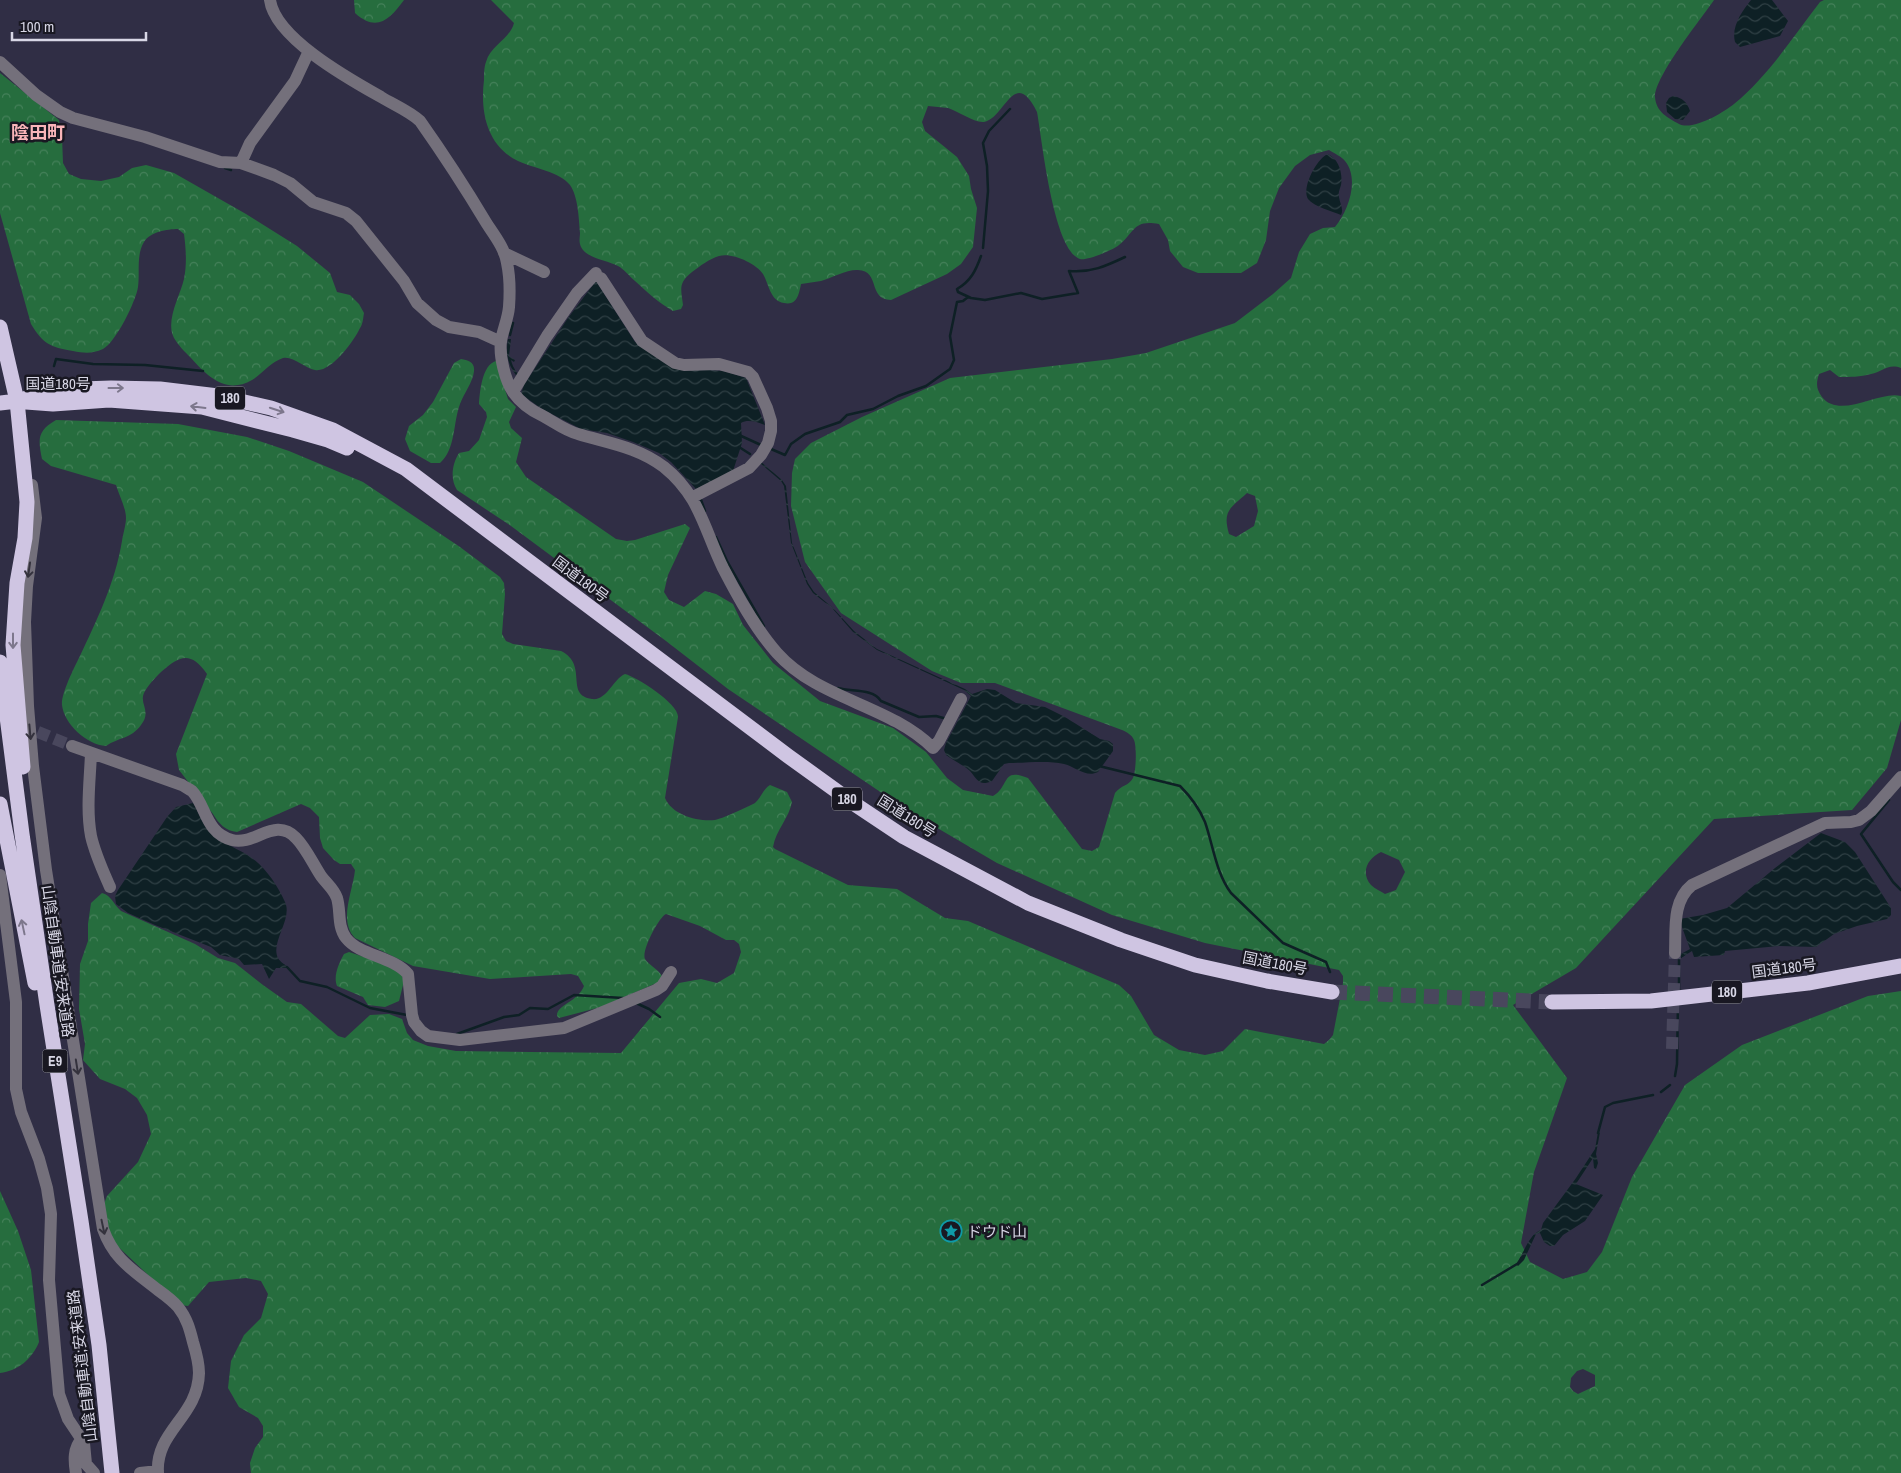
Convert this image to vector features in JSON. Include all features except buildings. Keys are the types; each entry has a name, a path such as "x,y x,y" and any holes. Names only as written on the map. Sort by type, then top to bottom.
{"highway":[{"path":"0,327 17,401 27,502 17,583 13,645 21,744 46,969 47,1005"},
{"name":"国道180号","path":"0,403 17,401 54,390 160,389 218,396 271,408 333,430 406,469 856,805 921,846 1028,903 1121,940 1196,965 1267,981 1332,992"},
{"name":"山陰自動車道;安来道路","path":"0,662 22,834 60,1094 82,1221 96,1326 111,1466"},
{"path":"0,804 31,966 60,1094"},
{"name":"国道180号","path":"1552,1002 1660,1000 1808,983 1901,966"}],"street":[{"path":"270,0 273,12 282,27 309,51 420,121 473,201 507,261 509,305 507,322 501,342 501,356 508,382 517,383"},
{"path":"241,164 250,143 295,81 309,51"},
{"path":"0,62 36,94 60,112 73,118 145,137 220,162 241,164 284,179 313,202 338,209 351,217 404,281 417,303 436,320 449,327 479,332 501,342"},
{"path":"504,253 544,272"},
{"path":"517,383 577,293 598,276 642,342 674,363 684,365 719,364 748,372 753,377 771,420 768,443 762,454 749,468 692,497"},
{"path":"517,383 527,406 577,434 616,443 650,458 673,475 692,497 723,567 753,621 778,654 795,671 820,687 894,721 933,748 939,741 961,699"},
{"path":"17,401 36,518 27,586 26,622 28,706 33,766 46,870 102,1229 109,1245 123,1262 178,1307 188,1324 198,1358 199,1372 196,1392 184,1416 163,1444 158,1461 158,1472 140,1473"},
{"path":"72,746 182,785 193,792 210,824 216,831 232,840 243,840 274,829 289,832 296,838 335,893 338,899 342,933 348,941 403,968 408,974 414,1022 428,1036 460,1040 564,1028 656,990 662,986 671,972"},
{"path":"91,753 89,815 91,836 99,862 110,887"},
{"path":"1675,953 1679,901 1684,892 1692,885 1824,823 1859,820 1871,811 1901,777"},
{"path":"0,875 16,1002 16,1089 21,1112 39,1159 47,1188 50,1214 49,1280 59,1394 68,1419 82,1439 86,1464 94,1473"},
{"path":"76,1473 75,1454 78,1443 82,1439"}],"green space":[{"path":"354,0 404,0 388,18 376,23 363,19 355,13"},
{"path":"491,0 1714,0 1670,62 1657,88 1655,97 1660,111 1685,126 1699,123 1715,116 1729,108 1746,93 1780,56 1820,2 1824,0 1901,0 1901,368 1889,367 1875,373 1851,377 1839,377 1830,370 1819,374 1817,383 1822,397 1830,403 1839,406 1892,395 1901,396 1901,720 1887,768 1852,810 1714,819 1576,968 1513,1005 1567,1078 1534,1172 1521,1243 1530,1262 1563,1279 1587,1272 1602,1252 1632,1177 1685,1085 1742,1045 1868,996 1901,991 1901,1473 251,1473 250,1463 255,1448 263,1437 263,1426 258,1418 239,1407 228,1388 231,1361 244,1335 261,1318 268,1294 261,1281 246,1278 209,1282 188,1306 180,1305 111,1240 104,1204 107,1196 138,1162 151,1134 147,1115 137,1098 125,1089 100,1079 83,1060 85,1044 79,1009 80,964 88,941 91,903 102,893 105,894 121,911 195,944 218,958 235,963 287,1002 301,1004 338,1036 345,1038 370,1015 389,1014 402,1019 407,1033 413,1040 428,1046 456,1051 621,1053 679,983 701,979 717,983 734,973 741,952 739,944 734,940 726,940 700,926 666,914 659,921 651,935 644,955 645,959 662,976 659,982 601,1007 559,1018 557,1016 560,1009 577,996 584,986 578,976 571,974 490,979 413,966 355,938 350,931 347,915 355,870 351,864 340,864 334,860 323,848 320,838 319,817 310,808 301,804 237,832 226,829 220,824 179,770 176,754 207,674 196,662 185,658 180,659 168,666 152,682 143,697 144,720 133,733 106,746 84,738 67,719 62,700 68,681 99,615 115,572 126,524 126,514 116,485 51,466 42,459 40,436 45,428 56,420 178,424 247,437 289,451 363,482 460,547 500,577 504,583 502,634 506,641 513,644 561,651 574,664 577,686 579,692 584,696 592,699 602,697 625,674 647,685 672,705 678,717 665,798 673,809 686,816 701,820 715,820 755,803 770,785 787,792 792,802 775,841 773,847 775,849 848,885 897,889 945,918 968,921 1119,985 1131,996 1154,1035 1179,1050 1205,1055 1223,1051 1245,1029 1324,1044 1333,1035 1343,983 1343,976 1339,970 1205,943 1112,915 997,863 910,812 728,689 511,526 457,490 453,481 453,467 459,453 469,451 479,440 487,417 486,412 479,404 481,386 485,373 491,363 496,361 508,399 516,407 509,422 511,428 522,438 516,462 526,477 616,539 635,540 685,524 690,528 668,575 664,592 669,600 684,607 705,591 716,594 733,604 743,625 773,663 820,701 893,728 926,752 947,778 963,790 993,796 1010,776 1019,775 1028,778 1082,849 1092,851 1099,847 1115,793 1133,778 1136,754 1135,743 1132,737 1122,730 995,683 961,683 932,671 841,613 805,562 791,506 792,473 795,459 811,443 862,417 950,378 1112,359 1146,353 1235,323 1291,278 1299,252 1310,234 1323,228 1335,227 1340,221 1348,204 1352,186 1352,177 1345,161 1329,150 1310,155 1295,166 1279,188 1270,211 1266,240 1257,263 1241,273 1198,273 1183,267 1170,251 1168,240 1159,224 1150,223 1139,225 1119,245 1111,250 1094,257 1080,259 1071,251 1056,216 1050,192 1037,112 1029,99 1022,94 1016,94 991,119 984,122 976,121 948,108 928,106 922,122 925,131 957,157 969,176 977,208 973,247 961,264 947,274 891,300 879,295 869,275 865,272 854,270 821,281 801,284 795,301 784,303 779,302 773,296 763,274 755,266 743,259 724,255 715,257 698,267 684,280 681,287 683,305 681,309 673,311 653,297 620,267 590,256 582,249 576,201 573,190 566,181 507,155 493,137 488,127 483,104 485,66 488,56 509,33 514,23","holes":["1247,493 1255,496 1258,511 1254,526 1236,537 1229,534 1227,514 1232,506","1381,852 1399,860 1405,872 1396,890 1385,894 1371,885 1368,880 1366,875 1367,866","1583,1369 1595,1375 1595,1386 1578,1394 1573,1391 1570,1387 1571,1378 1577,1371"]},
{"path":"0,73 59,120 63,163 69,174 81,179 101,181 119,177 132,168 146,165 174,173 297,246 330,273 337,292 350,295 359,304 364,313 361,326 347,348 328,367 321,370 311,369 291,359 283,358 252,380 243,384 225,384 210,377 180,346 174,338 172,331 172,316 186,268 184,234 178,229 154,233 144,242 139,258 139,281 136,293 125,321 108,345 99,351 84,353 48,344 39,336 31,324 0,213"},
{"path":"461,359 472,364 474,368 473,375 460,404 449,450 440,463 431,463 410,451 405,439 409,426 423,415 433,402 454,363"},
{"path":"349,952 400,971 404,981 399,1001 385,1007 368,1005 363,997 337,986 336,974 339,965 344,954"},
{"path":"0,1191 18,1231 31,1270 39,1342 24,1363 13,1370 0,1373"}],"water":[{"path":"1751,0 1772,0 1788,21 1780,36 1740,47 1735,42 1736,25"},
{"path":"1673,96 1682,99 1689,108 1690,111 1683,120 1675,119 1667,112 1666,103"},
{"path":"1328,154 1335,159 1341,172 1339,195 1342,209 1341,215 1314,204 1308,199 1306,194 1311,174 1319,161"},
{"path":"596,281 635,342 709,370 724,371 746,378 765,425 750,421 741,423 742,443 733,471 696,489 671,462 659,453 607,433 581,429 542,409 521,394 524,385 510,364 507,353 508,339 511,339 509,356 515,360 514,362 511,360 513,366 526,382 568,318"},
{"path":"761,462 782,480 786,486 792,543 808,583 814,592 833,608 854,631 877,649 965,689 972,694 987,689 995,690 1016,703 1045,707 1100,739 1109,741 1113,744 1113,751 1098,772 1089,774 1068,765 1057,763 1009,763 1004,764 992,781 981,783 970,771 946,755 944,750 946,743 971,696 964,690 877,650 853,632 832,608 813,593 807,584 791,543 784,486"},
{"path":"193,803 207,829 219,839 258,863 274,882 285,902 286,916 276,952 278,958 289,968 276,968 269,979 262,964 244,965 239,959 220,955 211,947 128,913 116,904 115,896 118,890 167,817 176,807"},
{"path":"1821,833 1845,842 1855,852 1891,908 1891,915 1887,919 1834,934 1816,947 1779,946 1725,951 1724,955 1694,957 1692,951 1681,958 1679,955 1690,949 1679,919 1727,908"},
{"path":"1598,1132 1600,1132 1596,1154 1598,1163 1596,1169 1594,1168 1593,1158 1576,1184 1603,1195 1585,1221 1563,1235 1554,1246 1544,1242 1540,1233 1536,1234 1524,1260 1518,1266 1516,1264 1533,1235 1541,1230 1543,1223 1595,1149"}],"waterway":[{"path":"983,248 988,191 987,166 983,143 989,131 1010,109"},
{"path":"225,168 231,170"},
{"path":"981,256 972,275 957,289 958,292 971,298 985,300 1021,293 1042,299 1078,293 1069,271 1091,270 1125,257"},
{"path":"771,449 785,455 791,444 805,434 840,422 847,415 873,409 898,396 926,386 950,369 954,360 950,336 957,302 963,301 968,297"},
{"path":"510,335 513,323"},
{"path":"54,366 56,359 93,364 145,365 203,371"},
{"path":"739,435 761,445"},
{"path":"739,447 750,454"},
{"path":"700,497 705,511"},
{"path":"716,537 727,561 764,626"},
{"path":"838,688 873,694 881,701 919,717 936,716 947,719"},
{"path":"1099,766 1180,786 1203,817 1218,868 1231,893 1283,943 1326,962 1330,972"},
{"path":"1889,800 1861,834 1893,882 1901,890"},
{"path":"1679,992 1679,958 1683,955"},
{"path":"287,967 300,981 327,987 370,1008 407,1015"},
{"path":"457,1034 504,1017 519,1015 530,1008 548,1009 574,995 623,998"},
{"path":"1675,1076 1677,1064 1678,1002"},
{"path":"636,1003 660,1017"},
{"path":"1661,1092 1670,1085"},
{"path":"1598,1133 1605,1107 1613,1103 1653,1095"},
{"path":"1482,1285 1517,1264"}],"tunnel":[{"path":"21,725 72,746"},
{"path":"1672,1049 1675,953"},
{"path":"1332,992 1552,1002"}],"place":[{"name":"ドウド山","path":"951,1231"}],"district":[{"name":"陰田町","path":"38,132"}]}
